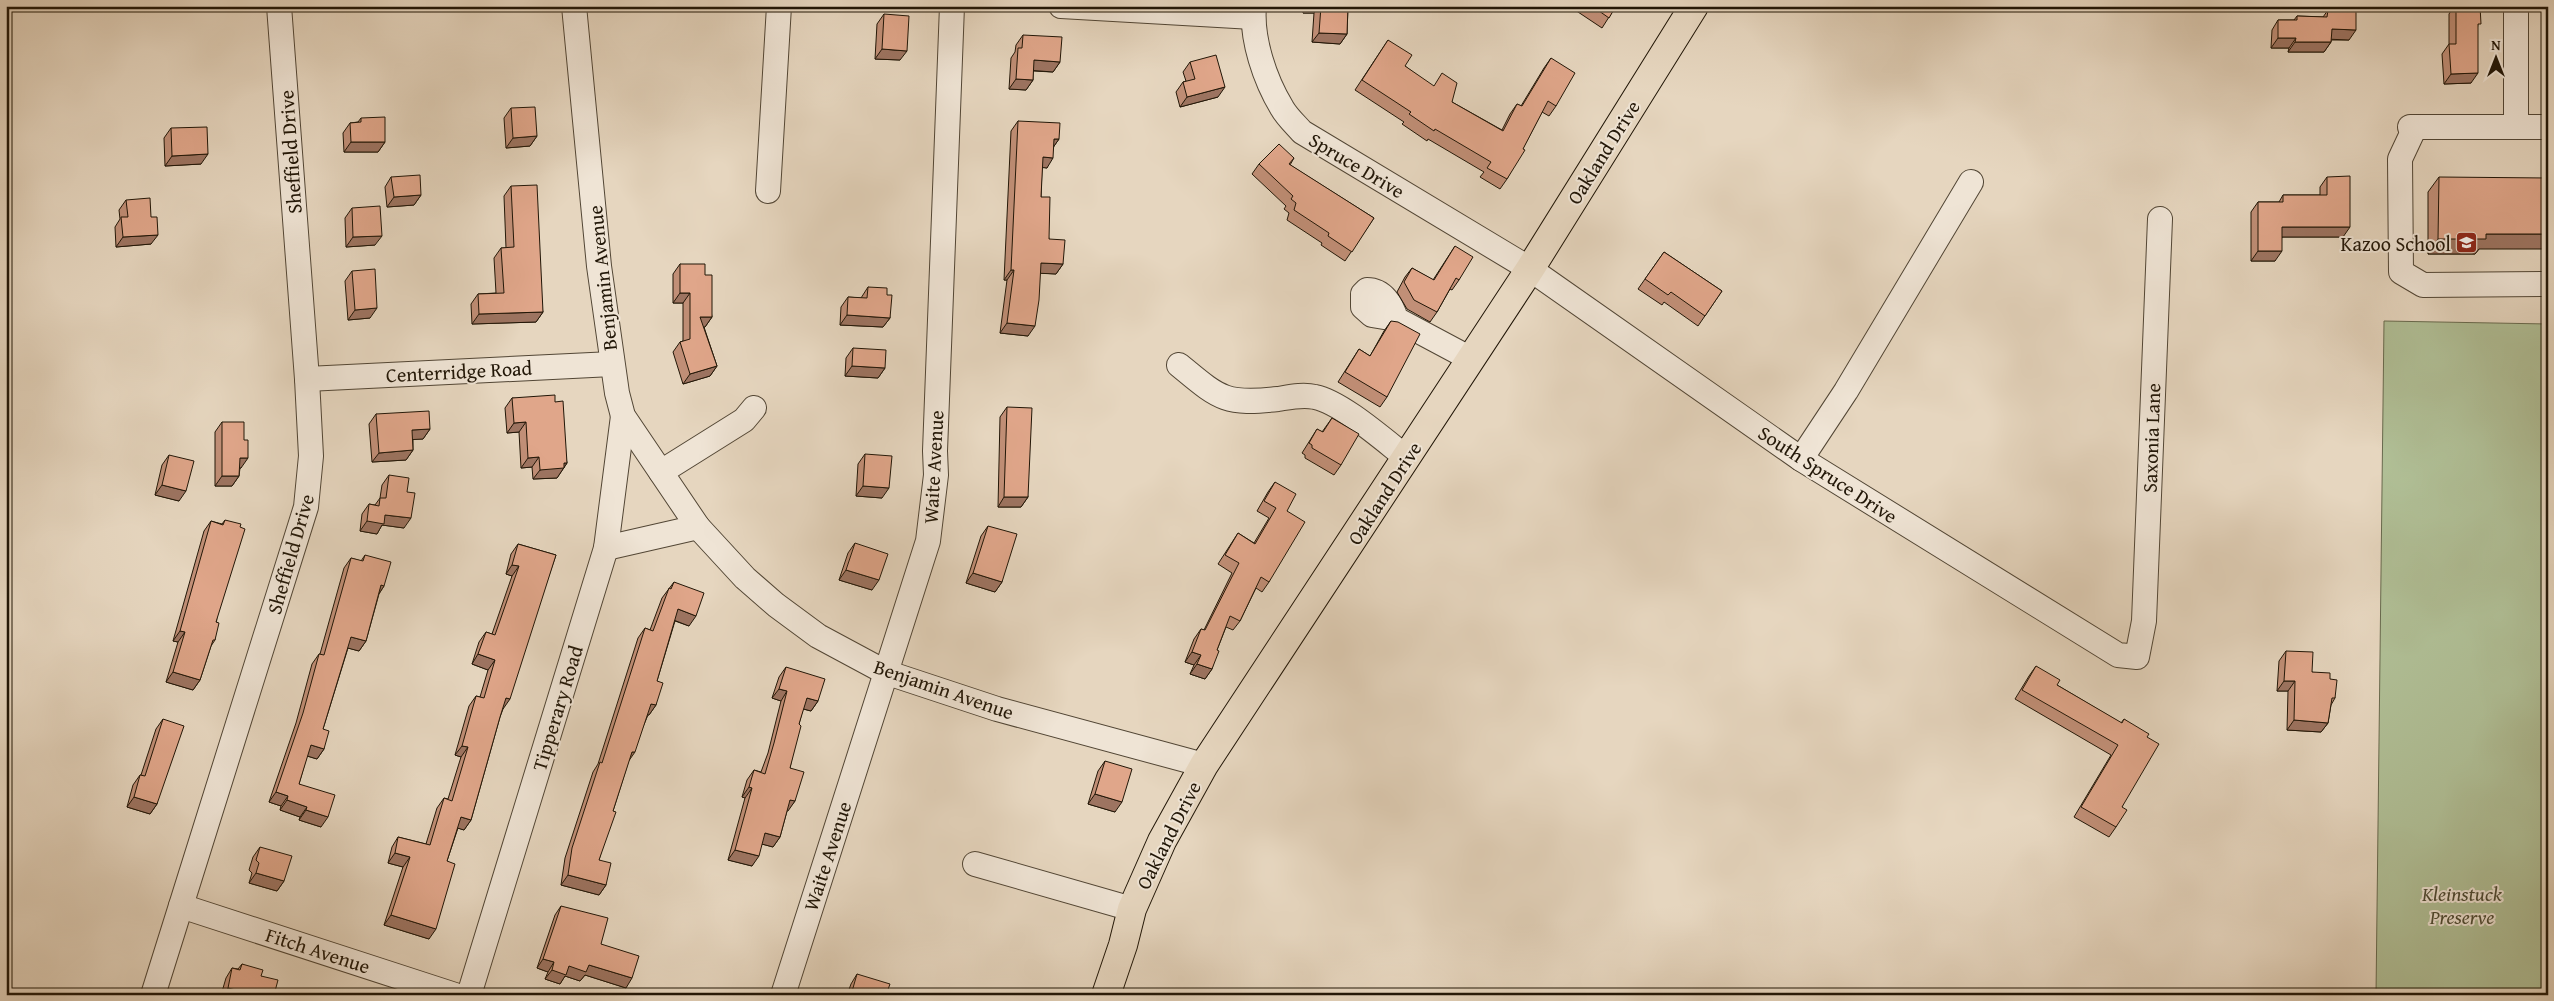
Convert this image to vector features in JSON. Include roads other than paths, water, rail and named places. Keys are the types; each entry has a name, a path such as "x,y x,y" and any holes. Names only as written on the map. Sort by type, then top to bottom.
{"main road":[{"name":"Oakland Drive","path":"1106,995 1123,945 1132,909 1162,841 1204,766 1530,269 1694,6"}],"street":[{"name":"Sheffield Drive","path":"153,995 306,507 310,456 307,379 279,6"},
{"name":"Benjamin Avenue","path":"574,6 612,364 623,416 698,527 739,571 776,605 818,636 885,672 997,709 1204,766"},
{"path":"768,191 779,6"},
{"name":"Waite Avenue","path":"783,995 928,541 936,475 935,450 952,6"},
{"path":"1061,6 1253,12"},
{"path":"2516,6 2516,126"},
{"name":"Spruce Drive","path":"1253,12 1259,50 1270,85 1282,110 1302,132 1530,269"},
{"path":"2548,127 2413,127 2400,160 2401,272 2423,285 2548,284"},
{"path":"1801,459 1846,391 1971,182"},
{"name":"Saxonia Lane","path":"2137,657 2144,621 2160,219"},
{"name":"South Spruce Drive","path":"1530,269 1801,459 2118,655 2137,657"},
{"path":"1396,319 1471,359"},
{"name":"Centerridge Road","path":"307,379 612,364"},
{"path":"1179,365 1216,395 1226,399 1250,402 1304,396 1325,400 1349,414 1407,458"},
{"path":"661,472 744,420 754,408"},
{"name":"Tipperary Road","path":"469,995 606,548 623,416"},
{"path":"606,548 698,527"},
{"path":"975,864 1132,909"},
{"name":"Fitch Avenue","path":"181,906 454,995"}],"place":[{"name":"Kazoo School","path":"2467,243"}],"park label":[{"name":"Kleinstuck Preserve","path":"2462,904"}]}
